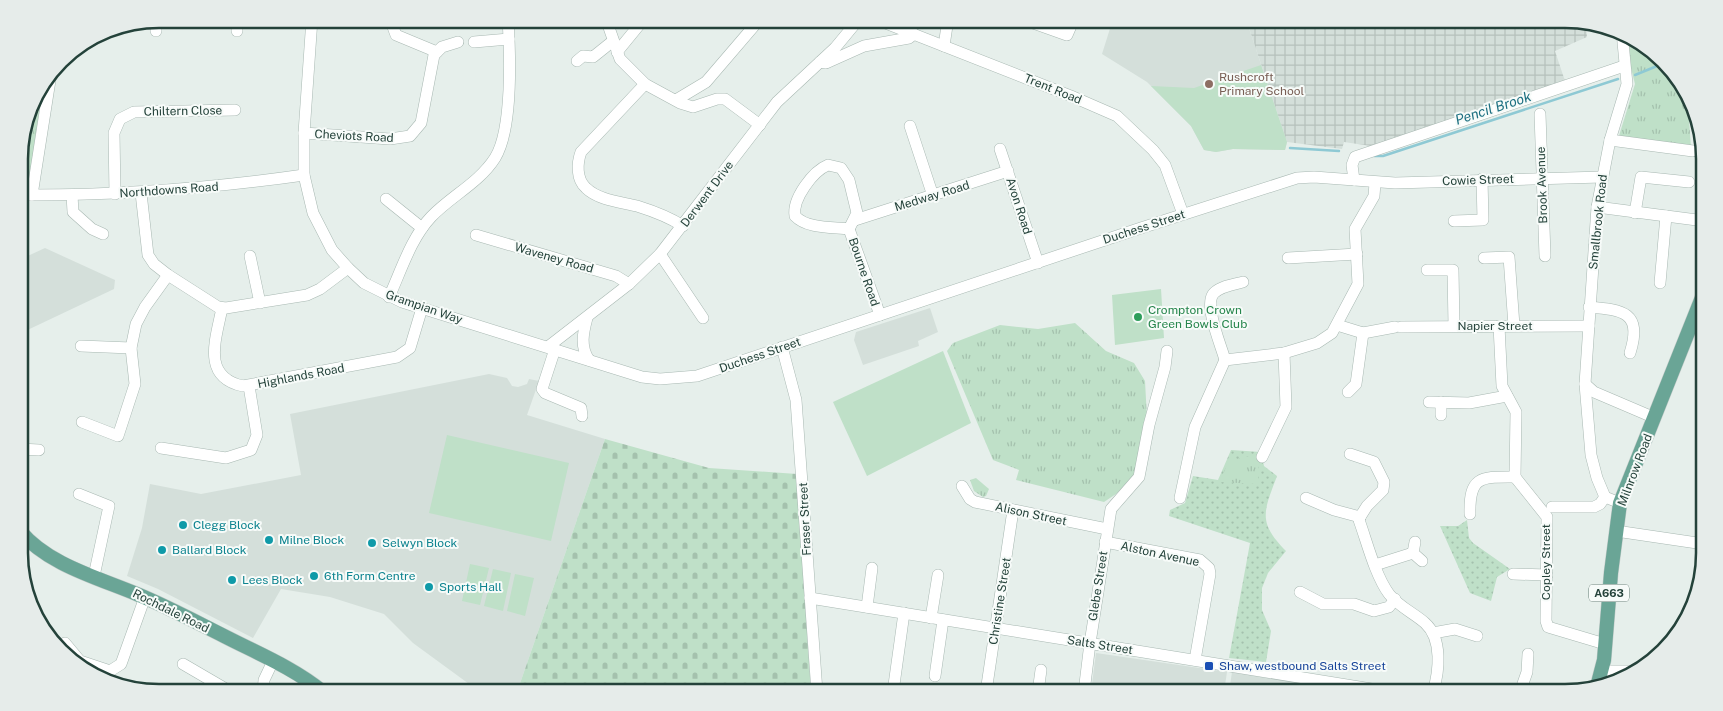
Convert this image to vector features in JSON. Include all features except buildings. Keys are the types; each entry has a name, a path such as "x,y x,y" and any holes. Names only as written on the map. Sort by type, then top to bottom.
{"main road":[{"name":"Milnrow Road","path":"1600,677 1620,503 1696,315"},
{"name":"Rochdale Road","path":"28,541 32,546 52,558 145,597 273,661 312,684"}],"street":[{"name":"Grampian Way","path":"311,28 304,134 304,175 313,214 332,250 348,268 364,283 389,297 642,377"},
{"path":"392,28 396,35 437,52 442,47 458,42"},
{"path":"389,297 422,228 431,216 478,178 495,158 501,145 509,91 508,28"},
{"path":"609,28 620,59 645,84 693,107 717,99 725,99 760,125"},
{"path":"578,61 583,56 594,57 615,47 635,28"},
{"path":"676,100 706,82 752,28"},
{"name":"Derwent Drive","path":"552,348 629,284 660,254 777,102 835,48 852,28"},
{"name":"Trent Road","path":"898,28 1117,116 1153,150 1165,166 1183,214"},
{"path":"944,46 947,28"},
{"path":"1047,28 1067,35 1070,28"},
{"path":"819,61 826,63 864,46 909,38 914,34"},
{"path":"474,42 509,39"},
{"name":"Smallbrook Road","path":"1605,497 1597,478 1592,455 1586,384 1589,308 1597,207 1610,140 1627,84 1623,41"},
{"name":"Cheviots Road","path":"304,134 390,139 410,136 421,124 434,55 437,52"},
{"path":"1354,180 1352,165 1355,157 1624,66"},
{"path":"645,84 581,152 578,161 579,176 587,190 604,198 670,218 683,226"},
{"path":"32,195 49,88"},
{"name":"Chiltern Close","path":"115,194 114,133 120,119 134,112 235,110"},
{"name":"Brook Avenue","path":"1540,114 1540,178 1544,256"},
{"path":"910,126 933,196"},
{"path":"1610,140 1693,151"},
{"name":"Avon Road","path":"1000,149 1038,263"},
{"path":"833,165 845,172 857,213 852,224 813,225 803,222 795,216 796,204 823,167 833,165"},
{"name":"Medway Road","path":"852,224 1008,172"},
{"name":"Northdowns Road","path":"28,195 141,193 224,186 304,175"},
{"name":"Cowie Street","path":"1354,180 1375,183 1602,177"},
{"path":"1635,213 1640,177 1689,182"},
{"name":"Duchess Street","path":"642,377 660,379 697,376 1183,214 1297,178 1354,180"},
{"path":"1454,221 1483,220 1482,180"},
{"path":"1225,360 1284,354 1317,342 1332,333 1358,284 1355,229 1374,196 1375,183"},
{"path":"141,193 148,255 154,264 168,275 222,308 234,308 307,295 320,289 348,268"},
{"path":"72,195 68,216 103,234"},
{"path":"386,199 422,228"},
{"path":"1597,207 1696,220"},
{"path":"1660,283 1666,216"},
{"name":"Bourne Road","path":"852,224 880,315"},
{"name":"Waveney Road","path":"476,235 616,276 629,284"},
{"path":"660,254 703,318"},
{"path":"1288,258 1357,254"},
{"path":"250,256 260,303"},
{"path":"1484,258 1509,257 1514,326"},
{"path":"1427,270 1453,270 1454,326"},
{"path":"82,422 118,436 135,384 131,348 136,324 145,307 168,275"},
{"path":"1180,498 1195,427 1225,360 1210,304 1213,294 1219,289 1243,282"},
{"name":"Highlands Road","path":"222,308 214,357 216,370 229,383 249,386 397,357 410,348 422,308"},
{"path":"1589,308 1619,309 1624,312 1631,321 1634,332 1630,353"},
{"path":"587,318 583,341 584,353 589,360"},
{"path":"1337,325 1363,332 1356,384 1348,392"},
{"path":"1470,514 1470,496 1473,485 1482,478 1515,477 1516,412 1502,386 1499,326"},
{"name":"Napier Street","path":"1363,332 1398,327 1589,326"},
{"path":"81,346 131,348"},
{"name":"Fraser Street","path":"782,347 796,400 816,684"},
{"path":"552,348 542,389 545,393 581,408 582,416"},
{"name":"Glebe Street","path":"1085,683 1111,509 1139,477 1149,425 1165,367 1167,351"},
{"path":"1262,456 1286,407 1284,354"},
{"path":"1586,384 1594,392 1655,418"},
{"path":"161,448 226,458 251,450 257,435 249,386"},
{"path":"1430,402 1469,402 1507,396"},
{"path":"1588,422 1593,408 1603,402 1613,400"},
{"path":"1441,416 1442,402"},
{"path":"28,449 39,450"},
{"path":"1350,454 1374,462 1384,482 1383,490 1360,516 1359,520 1370,555 1389,594 1414,617 1425,623 1432,633 1437,647 1438,664 1435,683"},
{"name":"Copley Street","path":"1515,477 1547,517 1546,621 1548,627 1605,644"},
{"name":"Alison Street","path":"962,486 970,499 976,502 1108,529"},
{"path":"79,494 109,506 94,576"},
{"path":"1552,507 1594,507 1600,504 1605,497 1620,503"},
{"path":"1306,498 1334,510 1360,516"},
{"name":"Christine Street","path":"987,683 1014,510"},
{"path":"1616,531 1696,543"},
{"name":"Alston Avenue","path":"1105,542 1200,560 1209,568 1210,574 1195,660"},
{"path":"1375,565 1417,552"},
{"path":"866,608 872,568"},
{"path":"1513,574 1547,575"},
{"path":"931,618 938,575"},
{"path":"1300,592 1323,604 1354,604 1374,611 1389,607 1395,599"},
{"path":"94,666 110,671 121,664 145,597"},
{"name":"Salts Street","path":"810,598 1336,683"},
{"path":"894,683 904,614"},
{"path":"935,676 944,620"},
{"path":"1432,633 1456,629 1477,636"},
{"path":"65,643 70,649"},
{"path":"1523,683 1527,672 1528,654"},
{"path":"264,684 273,661"},
{"path":"183,664 217,684"},
{"path":"1039,683 1041,670"},
{"path":"1600,677 1615,674"}],"shaded area":[{"name":"Rushcroft Primary School","path":"1110,28 1249,28 1287,142 1285,150 1233,149 1216,152 1204,150 1191,126 1147,82 1102,54"},
{"path":"1249,28 1564,28 1586,30 1587,37 1555,51 1565,81 1371,146 1344,142 1342,149 1287,142"},
{"path":"45,248 115,280 114,289 28,330 28,256"},
{"path":"930,308 938,332 918,341 919,346 863,365 854,340 856,332"},
{"path":"489,374 507,378 512,386 518,387 527,384 529,379 539,381 527,415 605,439 520,684 469,684 413,643 384,614 330,597 281,589 253,638 158,589 127,576 142,528 150,484 201,494 301,475 290,414"},
{"path":"1096,653 1227,672 1225,683 1092,683"},
{"path":"1232,672 1299,683 1230,683"}],"green space":[{"path":"1629,44 1657,66 1668,79 1686,108 1689,118 1691,148 1618,139 1635,84 1630,64"},
{"path":"1261,65 1287,142 1285,150 1233,149 1216,152 1204,150 1191,126 1151,86 1194,88"},
{"path":"41,102 30,177 28,180 29,142 32,125"},
{"name":"Crompton Crown Green Bowls Club","path":"1161,289 1164,338 1115,345 1112,295"},
{"path":"1075,323 1106,351 1134,363 1145,381 1147,418 1138,471 1116,494 1104,502 1016,480 1019,470 993,460 947,351 953,343 1000,325 1038,329"},
{"path":"943,351 971,423 867,476 833,402"},
{"path":"447,435 569,463 551,541 429,513"},
{"path":"605,439 709,468 797,474 810,684 520,684"},
{"path":"1231,450 1261,452 1264,466 1277,476 1266,507 1266,516 1271,532 1286,551 1268,573 1262,588 1262,610 1271,631 1266,662 1229,658 1250,543 1169,516 1170,510 1185,503 1193,476 1218,480"},
{"path":"1259,454 1258,484 1219,482 1229,461"},
{"path":"976,478 989,489 986,496 983,497 974,491 970,480"},
{"path":"1467,520 1469,538 1473,543 1510,569 1497,577 1491,601 1470,593 1440,526 1458,526"},
{"path":"470,564 489,568 480,605 462,601"},
{"path":"493,569 511,573 503,611 484,606"},
{"path":"515,574 534,578 525,616 507,611"}],"waterway":[{"name":"Pencil Brook","path":"1635,75 1657,66"},
{"name":"Pencil Brook","path":"1374,156 1383,156 1618,79"},
{"name":"Pencil Brook","path":"1290,148 1339,151"}],"place":[{"name":"Rushcroft Primary School","path":"1209,84"},
{"name":"Crompton Crown Green Bowls Club","path":"1138,317"},
{"name":"Clegg Block","path":"183,525"},
{"name":"Milne Block","path":"269,540"},
{"name":"Selwyn Block","path":"372,543"},
{"name":"Ballard Block","path":"162,550"},
{"name":"6th Form Centre","path":"314,576"},
{"name":"Lees Block","path":"232,580"},
{"name":"Sports Hall","path":"429,587"},
{"name":"Shaw, westbound Salts Street","path":"1209,666"}]}
